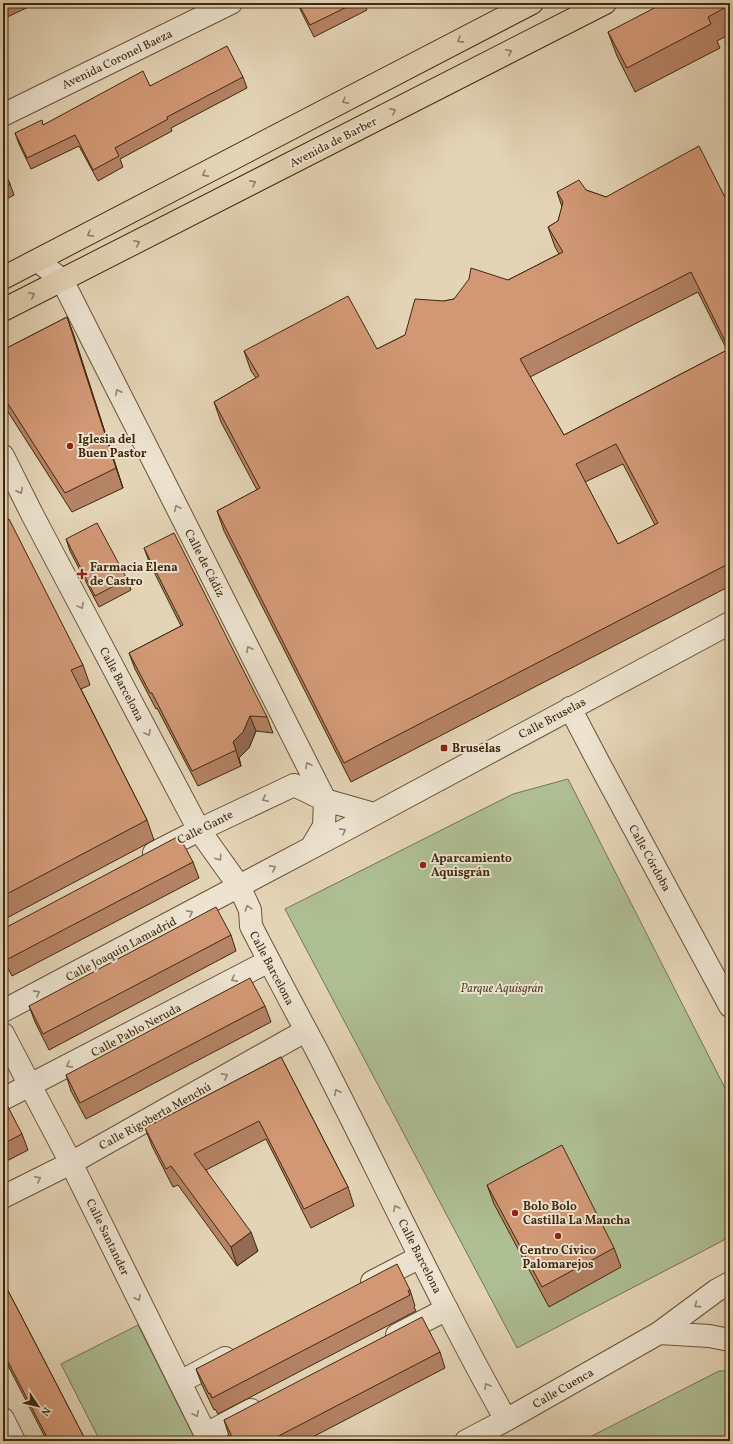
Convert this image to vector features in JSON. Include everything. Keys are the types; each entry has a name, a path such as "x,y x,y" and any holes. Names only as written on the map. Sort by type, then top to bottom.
{"main road":[{"path":"3,278 532,3"},
{"name":"Avenida de Barber","path":"3,310 605,3"}],"street":[{"name":"Avenida Coronel Baeza","path":"3,115 231,3"},
{"path":"38,261 62,280"},
{"name":"Calle de Cádiz","path":"62,280 325,800"},
{"name":"Calle Barcelona","path":"3,456 33,516 199,830 239,886 250,910 251,926 420,1257 506,1420"},
{"name":"Calle Bruselas","path":"239,886 730,623"},
{"name":"Calle Córdoba","path":"570,708 601,767 724,980 730,1006"},
{"name":"Calle Gante","path":"139,862 199,830 294,785 325,800"},
{"path":"311,848 324,826 325,800 374,814"},
{"name":"Calle Joaquín Lamadrid","path":"3,1011 239,886"},
{"name":"Calle Pablo Neruda","path":"3,1099 269,961"},
{"name":"Calle Rigoberta Menchú","path":"3,1197 71,1163 305,1031"},
{"name":"Calle Santander","path":"3,1034 71,1163 207,1437"},
{"path":"353,1292 420,1257"},
{"name":"Calle Cuenca","path":"466,1441 506,1420 659,1333 717,1290 730,1283"},
{"path":"379,1344 447,1309"},
{"path":"659,1333 709,1336 730,1340"},
{"path":"180,1382 242,1349"},
{"path":"207,1437 266,1403"}],"green space":[{"name":"Parque Aquisgrán","path":"568,779 730,1098 730,1233 724,1240 517,1348 285,909 513,794"},
{"path":"138,1325 196,1441 100,1441 61,1364"},
{"path":"719,1371 730,1371 730,1441 582,1441"}],"building":[{"path":"298,3 355,3 310,25"},
{"path":"664,3 730,3 730,5 708,17 711,24 627,68 608,32"},
{"path":"227,46 243,77 167,117 168,119 115,148 119,156 93,170 75,135 27,158 15,133 42,120 43,125 143,71 150,86"},
{"path":"699,146 730,207 730,563 344,763 217,511 260,488 214,402 259,376 244,351 348,296 377,349 405,335 415,299 444,301 454,299 469,279 471,268 508,280 563,252 548,227 558,221 563,202 557,192 579,180 586,190 606,197","holes":["691,272 729,349 564,435 520,359","616,444 658,523 618,544 576,464"]},
{"path":"3,169 10,184 3,188"},
{"name":"Iglesia del Buen Pastor","path":"67,317 116,468 65,493 3,396 3,350"},
{"path":"9,519 83,665 71,670 147,820 3,896 3,522"},
{"path":"97,523 127,579 95,596 66,539"},
{"path":"174,533 267,717 250,716 243,732 233,742 236,750 192,771 152,693 150,693 129,653 183,625 144,548"},
{"path":"179,836 193,862 6,960 3,953 3,929"},
{"path":"216,907 231,935 43,1034 29,1006"},
{"path":"250,978 265,1006 80,1103 66,1075"},
{"path":"281,1057 348,1187 304,1209 259,1121 194,1154 251,1232 231,1247 171,1166 166,1169 145,1128"},
{"path":"7,1105 22,1134 3,1144 3,1107"},
{"name":"Centro Cívico Palomarejos","path":"562,1145 614,1248 542,1287 487,1185"},
{"path":"397,1264 410,1290 408,1291 410,1295 212,1398 210,1393 209,1394 196,1369"},
{"path":"3,1281 86,1441 49,1441 3,1352"},
{"path":"422,1317 440,1352 269,1441 234,1441 224,1420"}],"place":[{"name":"Iglesia del Buen Pastor","path":"70,446"},
{"name":"Farmacia Elena de Castro","path":"82,574"},
{"name":"Bruselas","path":"444,748"},
{"name":"Aparcamiento Aquisgrán","path":"423,865"},
{"name":"Bolo Bolo Castilla La Mancha","path":"515,1213"},
{"name":"Centro Cívico Palomarejos","path":"558,1236"}]}
